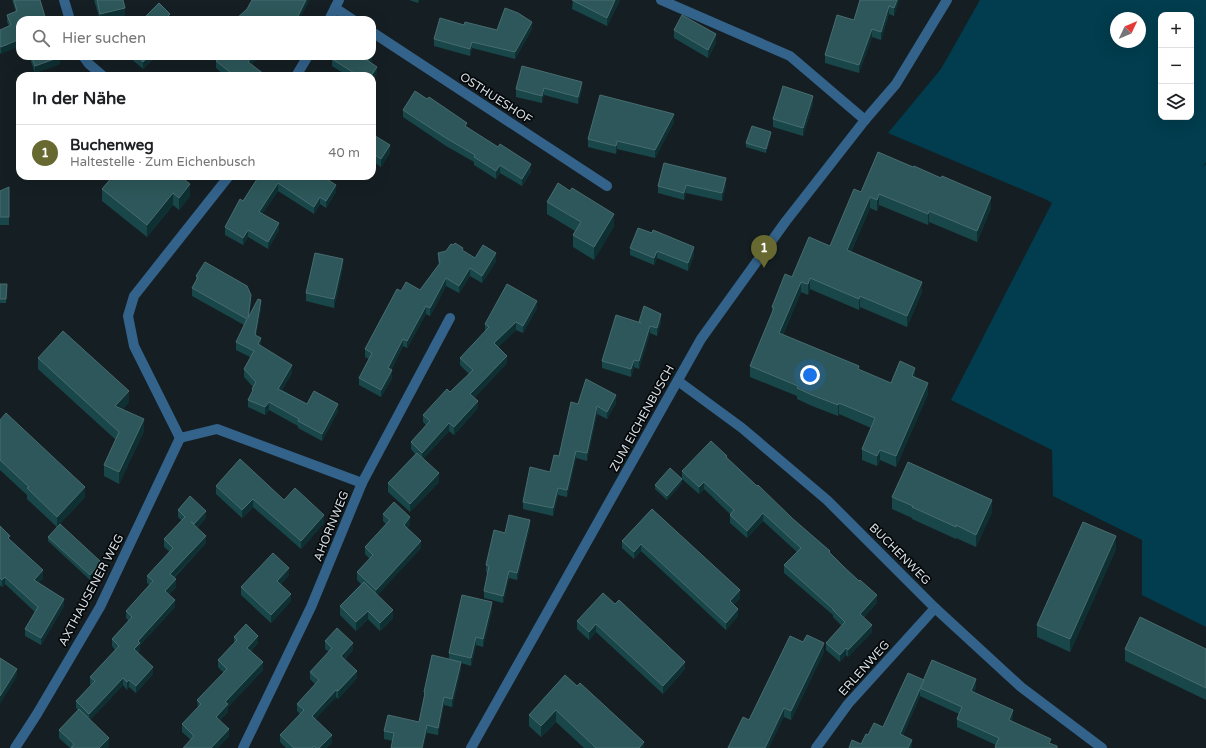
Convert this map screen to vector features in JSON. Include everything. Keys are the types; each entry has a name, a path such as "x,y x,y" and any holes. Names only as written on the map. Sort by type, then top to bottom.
{"street":[{"path":"64,0 69,16"},
{"path":"661,0 790,56 865,120"},
{"name":"ZUM EICHENBUSCH","path":"471,748 701,338 786,221 865,120 896,84 947,0"},
{"path":"331,16 337,4 349,16"},
{"name":"OSTHUESHOF","path":"376,35 607,186"},
{"path":"86,60 98,72"},
{"path":"298,72 306,60"},
{"path":"225,180 134,296 128,316 134,346 180,438 217,429 362,483"},
{"name":"AHORNWEG","path":"243,748 311,608 362,483 450,318"},
{"name":"BUCHENWEG","path":"678,380 742,428 827,500 935,608 1021,687 1102,748"},
{"name":"AXTHAUSENER WEG","path":"15,748 37,714 100,606 180,438"},
{"name":"ERLENWEG","path":"816,748 848,704 935,608"}],"shaded area":[{"path":"980,0 1206,0 1206,162 1202,168 1206,164 1206,627 1142,595 1142,540 1053,496 1052,450 951,400 1052,203 888,133 941,69"}],"building":[{"path":"14,0 40,0 45,16 16,16 16,41 1,47 0,30 11,25 7,15 17,11"},
{"path":"97,0 123,0 125,8 100,14"},
{"path":"252,0 306,0 298,16 239,16 247,9"},
{"path":"572,0 615,0 607,18"},
{"path":"860,0 897,0 894,8 889,6 881,32 872,29 859,65 825,55 837,15 854,20"},
{"path":"159,3 170,14 168,16 146,16"},
{"path":"505,8 518,13 532,22 515,52 472,42 470,49 434,39 440,18 464,25 465,22 497,30"},
{"path":"682,15 716,34 708,50 674,30"},
{"path":"33,60 52,60 35,66"},
{"path":"250,60 248,62 261,72 230,72 216,61"},
{"path":"334,60 367,60 377,67 374,72 353,72"},
{"path":"522,66 582,82 578,97 544,88 542,96 516,89"},
{"path":"783,86 813,96 803,128 773,119"},
{"path":"415,91 427,99 429,97 467,123 465,126 498,147 500,144 531,164 522,179 500,165 496,171 474,157 475,155 403,110"},
{"path":"600,95 674,114 655,150 617,141 616,146 588,139"},
{"path":"752,126 771,132 766,149 746,143"},
{"path":"376,136 390,145 381,159 376,156"},
{"path":"878,152 941,178 942,176 991,197 977,231 929,211 928,214 879,194 877,200 870,197 847,250 922,282 907,316 860,296 859,299 810,278 808,284 801,282 779,333 859,366 858,369 891,383 900,361 915,368 912,376 928,383 896,456 880,450 877,456 862,449 875,418 839,403 838,405 812,395 797,388 798,386 750,366 774,308 772,307 785,274 792,277 809,237 830,246 854,189 861,192"},
{"path":"664,163 726,178 722,193 686,185 684,193 658,186"},
{"path":"110,180 185,180 190,184 179,198 173,193 147,225 102,189"},
{"path":"256,180 328,180 336,185 326,201 320,197 314,207 278,183 259,212 279,223 268,242 248,230 243,238 225,227 240,199 243,201"},
{"path":"558,183 570,191 572,188 614,214 594,247 573,235 581,222 547,202"},
{"path":"9,187 9,217 0,217 0,191"},
{"path":"638,228 652,233 653,230 694,247 688,263 657,251 654,258 630,248"},
{"path":"455,243 463,248 462,250 475,258 483,245 496,253 482,276 470,268 459,286 446,278 430,308 426,306 407,341 403,339 388,368 392,370 381,390 359,378 372,353 365,349 397,289 401,291 406,282 420,290 440,263 438,253 446,251 451,244 453,245"},
{"path":"315,253 343,259 334,299 306,293"},
{"path":"205,262 247,286 251,295 248,318 258,299 261,300 255,335 261,338 258,344 292,365 278,389 307,404 314,391 338,404 322,434 298,421 299,419 269,402 265,407 248,400 256,382 244,369 254,351 236,342 247,319 192,288 198,277 196,276"},
{"path":"0,284 7,284 6,299 0,299"},
{"path":"507,284 537,301 523,326 516,322 494,343 507,356 470,394 478,401 454,427 449,423 422,453 411,442 430,421 423,415 447,389 450,392 473,370 460,358 489,327 485,324"},
{"path":"644,306 661,314 657,328 650,326 639,361 634,360 631,369 602,361 616,315 641,323 639,322"},
{"path":"63,331 129,391 115,406 144,419 119,472 104,465 119,432 38,358"},
{"path":"586,379 616,395 607,412 597,406 587,453 576,451 567,490 558,488 553,508 523,502 530,467 550,472 554,455 559,456 571,402 578,404"},
{"path":"6,413 85,487 57,517 27,488 29,487 0,460 0,420"},
{"path":"711,441 757,486 758,485 793,519 830,551 829,552 859,581 860,580 877,595 860,614 872,625 848,650 846,648 840,655 826,643 845,622 833,609 784,565 801,548 763,513 747,531 730,515 734,510 704,482 699,487 682,471"},
{"path":"417,453 439,473 410,504 388,483"},
{"path":"240,459 284,500 295,488 324,515 301,541 253,499 242,510 216,486"},
{"path":"908,462 992,500 976,535 892,497"},
{"path":"670,468 682,479 667,496 655,485"},
{"path":"190,496 206,511 194,524 191,522 206,536 170,574 176,579 165,591 175,600 138,641 140,643 134,649 153,667 136,686 129,680 127,682 123,678 89,714 76,701 95,681 90,677 119,646 112,639 132,617 126,611 153,581 147,576 173,548 164,539 185,517 178,510"},
{"path":"394,502 410,517 404,525 421,541 376,590 357,572 373,555 365,547 390,520 383,514"},
{"path":"652,509 740,590 730,601 738,609 726,623 641,544 634,552 622,541"},
{"path":"509,515 530,520 517,573 509,571 503,596 484,591 489,566 486,565 494,530 505,533"},
{"path":"1083,522 1116,536 1070,639 1037,625"},
{"path":"60,524 101,562 90,575 48,537"},
{"path":"0,526 10,536 8,538 43,570 34,580 64,599 41,638 25,629 38,607 5,577 2,580 0,578"},
{"path":"273,553 289,568 277,581 291,594 271,615 241,587"},
{"path":"364,582 393,610 380,623 368,611 356,622 340,606"},
{"path":"603,593 615,604 619,600 685,662 663,686 596,624 589,632 577,621"},
{"path":"462,595 492,602 483,639 476,637 471,658 449,653"},
{"path":"1140,617 1206,649 1206,688 1125,649"},
{"path":"246,624 258,636 247,648 263,662 225,702 228,704 216,717 229,729 211,748 183,748 194,736 182,724 201,704 197,700 227,669 218,660 237,640 234,637"},
{"path":"337,628 353,643 341,656 357,671 338,691 336,690 312,716 332,735 319,748 314,746 312,748 294,748 280,735 304,710 297,704 319,680 310,672 332,648 325,641"},
{"path":"807,635 824,643 791,711 784,708 765,748 728,748 743,717 749,720 790,636 803,642"},
{"path":"432,655 461,662 452,699 444,697 438,728 427,725 422,748 391,748 394,733 384,731 388,715 419,722"},
{"path":"0,658 17,669 0,696"},
{"path":"932,660 976,679 971,691 1013,710 1009,720 1051,739 1049,743 1057,746 1057,748 996,748 995,747 999,738 957,719 962,707 920,688"},
{"path":"908,673 924,680 900,734 912,740 908,748 849,748 852,740 861,744 866,734 868,735 874,723 883,727"},
{"path":"565,675 577,686 580,683 644,742 639,748 596,748 556,710 541,726 529,715"},
{"path":"79,709 109,738 99,748 71,748 74,744 59,730"}],"place":[{"name":"Buchenweg","path":"764,268"}]}
